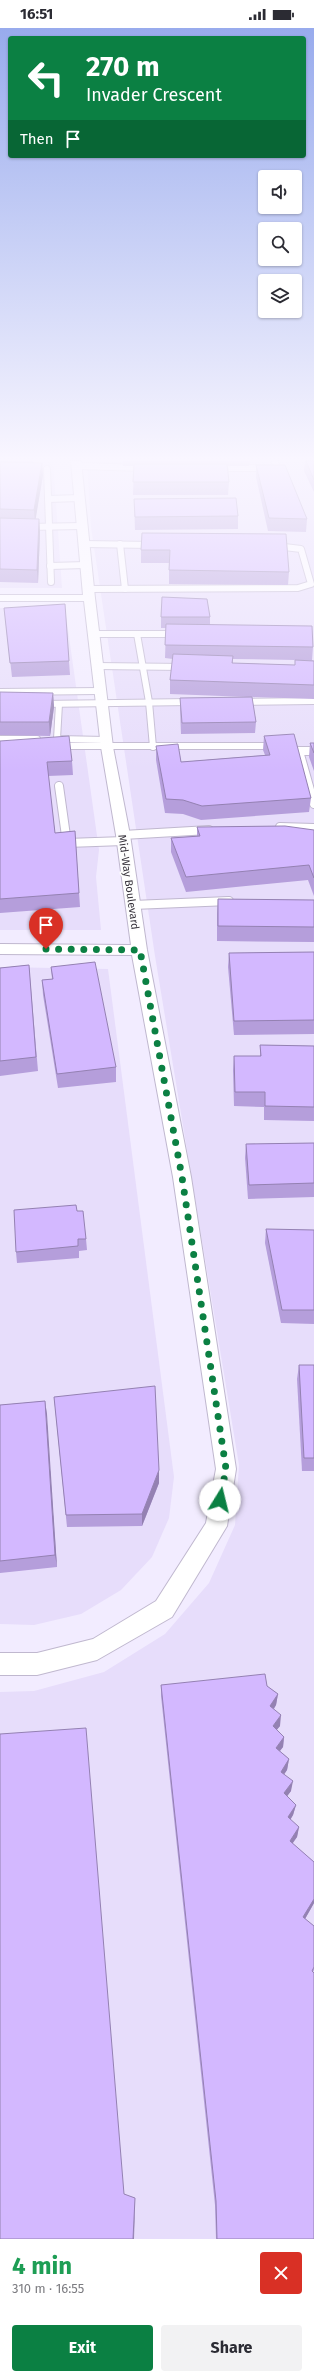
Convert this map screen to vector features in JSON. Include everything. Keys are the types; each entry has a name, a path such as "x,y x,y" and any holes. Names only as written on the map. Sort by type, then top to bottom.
{"street":[{"name":"Mid-Way Boulevard","path":"0,1664 37,1664 97,1648 164,1609 216,1526 226,1469 182,1177 140,950 123,838 106,743 88,594 86,565"},
{"path":"0,598 88,594"},
{"path":"0,949 140,950"}],"lane":[{"path":"122,564 125,589"},
{"path":"88,594 125,589 298,588 311,584 305,564"},
{"path":"51,582 50,566 86,565"},
{"path":"93,634 183,634"},
{"path":"137,634 141,664 149,702 153,747"},
{"path":"141,664 194,667"},
{"path":"97,666 187,664"},
{"path":"0,692 101,697 149,702 196,702"},
{"path":"30,704 59,704 101,697"},
{"path":"235,702 314,702"},
{"path":"50,741 59,704"},
{"path":"0,739 106,743 153,747 288,746 299,751 314,751"},
{"path":"0,745 38,746"},
{"path":"299,751 314,804"},
{"path":"59,786 66,843 216,830"},
{"path":"270,827 314,828"},
{"path":"133,905 241,901"}],"shaded area":[{"path":"0,564 60,564 62,588 0,588"},
{"path":"97,564 314,564 314,2239 0,2239 0,1692 34,1691 104,1672 165,1634 209,1583 235,1525 239,1465 155,956"},
{"path":"0,608 65,608 99,850 96,877 101,930 0,930"},
{"path":"0,967 108,969 174,1477 169,1518 152,1557 121,1590 81,1614 34,1625 0,1624"}],"building":[{"path":"0,564 37,564 37,570 0,569"},
{"path":"169,564 288,564 289,572 169,570"},
{"path":"162,597 207,599 210,617 161,617"},
{"path":"65,604 69,661 10,663 4,608"},
{"path":"166,624 312,626 313,647 165,645"},
{"path":"173,654 233,656 232,663 295,665 295,660 314,661 314,685 170,680"},
{"path":"0,692 53,693 49,722 0,722"},
{"path":"252,697 256,722 182,723 180,698"},
{"path":"294,734 311,798 202,806 183,800 166,799 156,746 178,744 181,762 270,755 264,736"},
{"path":"69,736 72,761 47,762 55,833 75,831 79,893 0,899 0,741"},
{"path":"310,743 314,743 314,753"},
{"path":"285,826 314,830 314,878 309,865 186,877 171,838 200,836 197,827"},
{"path":"218,899 314,900 314,927 218,926"},
{"path":"314,952 314,1020 234,1021 229,953"},
{"path":"95,962 116,1067 57,1074 42,980 53,979 51,967"},
{"path":"29,965 36,1057 0,1061 0,968"},
{"path":"260,1045 314,1046 314,1107 265,1106 265,1092 235,1092 234,1056 261,1056"},
{"path":"314,1143 314,1183 249,1185 246,1144"},
{"path":"76,1205 77,1211 83,1211 86,1239 78,1239 78,1246 16,1252 14,1210"},
{"path":"266,1229 314,1230 314,1310 282,1310"},
{"path":"299,1365 314,1365 314,1458 304,1458"},
{"path":"155,1386 159,1470 142,1514 66,1515 54,1397"},
{"path":"45,1401 55,1555 0,1561 0,1405"},
{"path":"265,1674 267,1686 278,1694 270,1706 281,1715 273,1726 284,1737 276,1748 289,1759 281,1772 293,1781 284,1793 296,1805 288,1817 299,1827 290,1841 314,1862 314,1899 303,1917 314,1926 314,1967 312,1971 314,1973 314,2239 217,2239 216,2201 161,1685"},
{"path":"86,1728 124,2194 135,2198 133,2239 0,2239 0,1734"}],"route":[{"path":"46,949 140,950 182,1177 226,1469 220,1500"}]}
